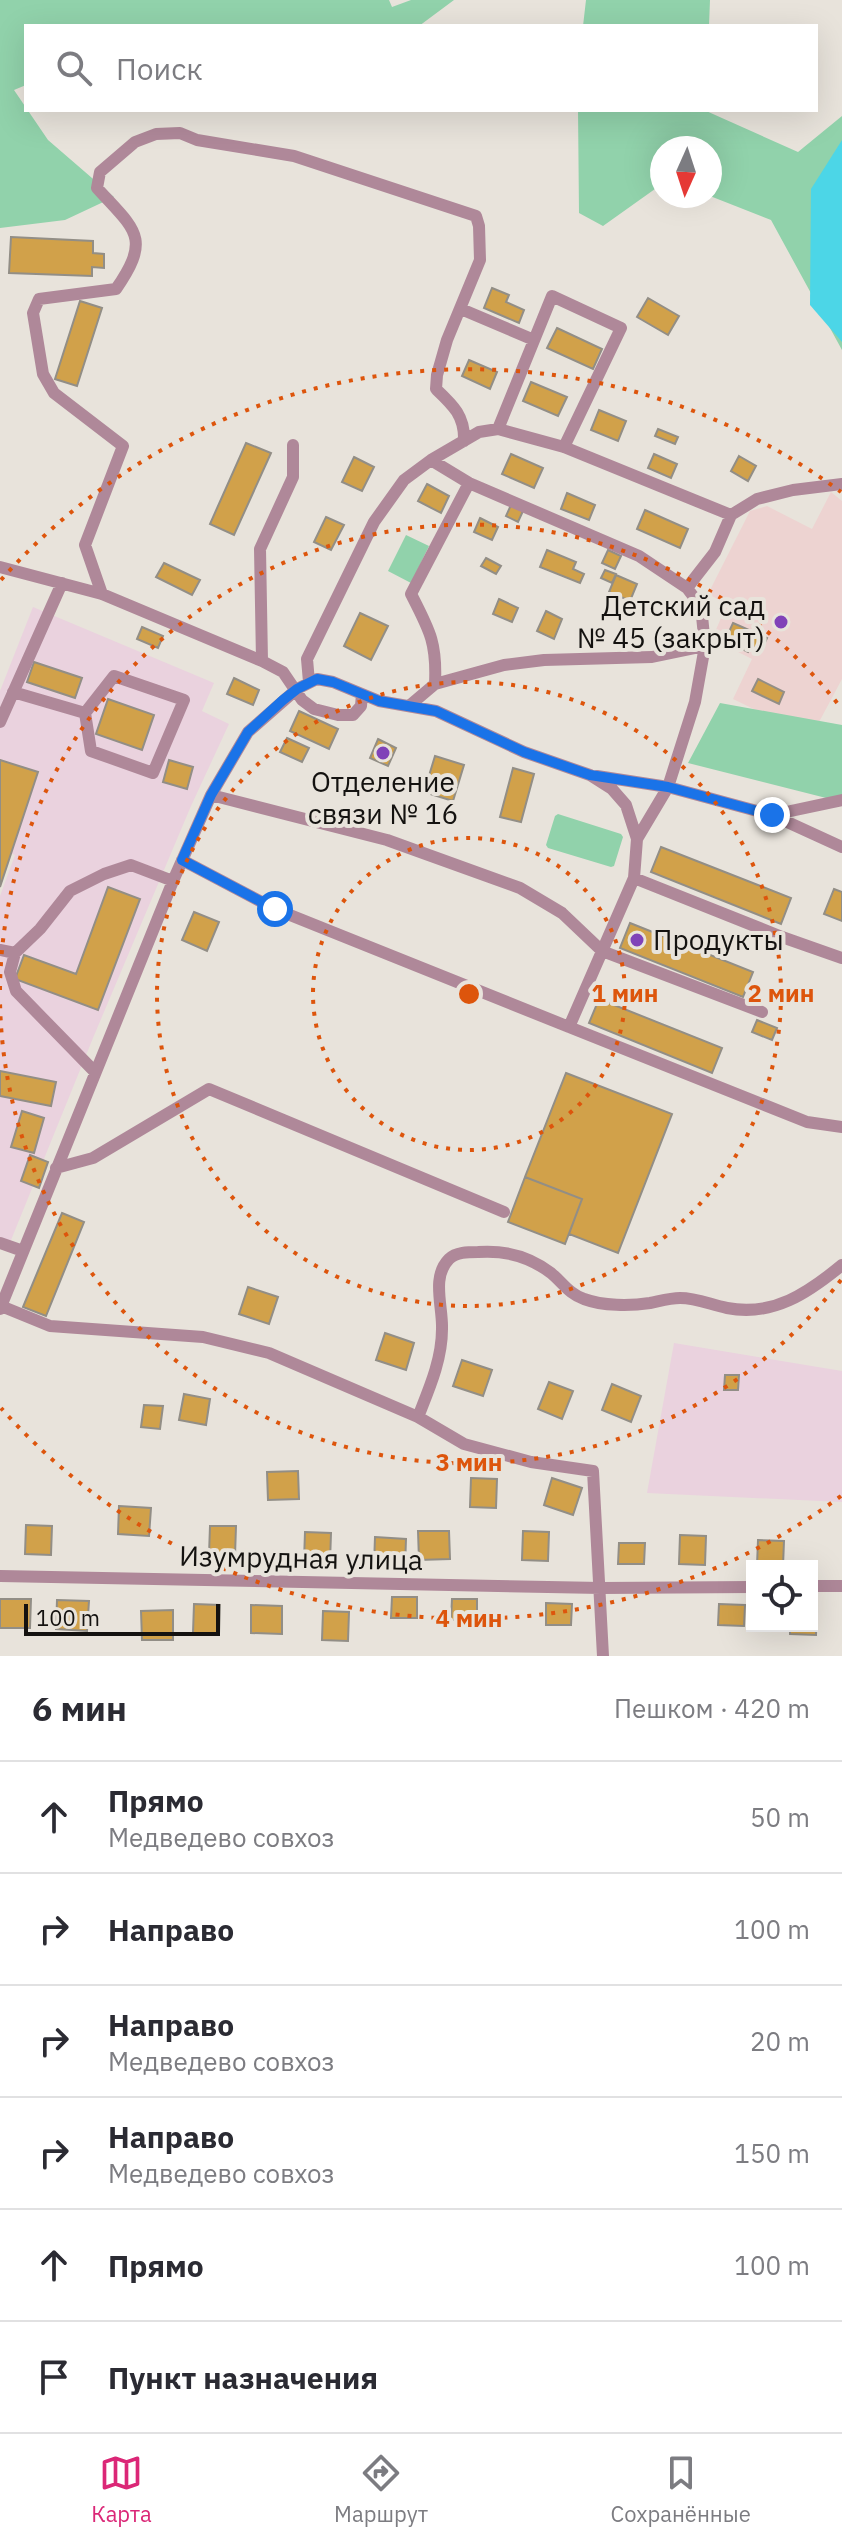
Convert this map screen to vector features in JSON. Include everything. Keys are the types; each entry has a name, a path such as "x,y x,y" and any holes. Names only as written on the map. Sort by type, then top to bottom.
{"street":[{"path":"102,594 85,545 123,446 54,393 43,374 33,313 39,299 116,289 130,270 138,247 133,227 97,188 100,172 135,142 156,134 180,133 197,140 294,156 476,216 480,260 447,340 436,389 457,410 465,427 464,441"},
{"path":"498,429 552,296 621,328 564,447"},
{"path":"461,309 534,340"},
{"path":"309,682 307,659 374,522 404,480 479,432 498,429 564,447 731,515"},
{"path":"262,661 260,549 293,477 293,445"},
{"path":"431,460 469,483 639,556 687,588 702,616 705,646 695,702 668,787 637,839"},
{"path":"435,684 436,655 429,629 411,594 469,483"},
{"path":"687,588 715,552 731,515 757,499 793,490 842,484"},
{"path":"0,567 102,594 262,661 283,672 302,700 314,709 353,715 361,706 362,694"},
{"path":"0,722 62,583"},
{"path":"409,706 435,684 523,661 640,658 705,646"},
{"path":"114,676 184,700 153,773 91,751 85,713 114,676"},
{"path":"603,1656 593,1471 531,1462 464,1444 418,1417 269,1353 203,1337 50,1326 1,1308 173,881 211,795 248,732 283,700 309,682 325,680 379,701 436,711 524,752 590,775 668,787 772,815 842,847"},
{"path":"13,692 85,713"},
{"path":"569,1027 634,878 637,839 626,805 612,789 590,775"},
{"path":"211,795 387,840 520,888 562,913 602,951 762,1012"},
{"path":"772,815 842,800"},
{"path":"182,860 275,909 807,1122 842,1127"},
{"path":"95,1072 16,991 10,972 15,953 40,929 70,891 104,874 131,865 173,881"},
{"path":"634,878 842,958"},
{"path":"0,950 15,953"},
{"path":"0,988 13,981"},
{"path":"56,1168 93,1158 209,1089 504,1212"},
{"path":"0,1243 23,1251"},
{"path":"418,1417 442,1344 439,1292 442,1269 451,1257 498,1250 531,1260 552,1274 572,1295 587,1301 646,1304 679,1298 753,1310 775,1307 797,1299 842,1265"},
{"name":"Изумрудная улица","path":"0,1576 601,1588 746,1587"},
{"path":"818,1586 842,1586"}],"shaded area":[{"name":"Детский сад № 45 (закрыт)","path":"831,492 842,501 842,679 811,737 733,699 752,659 712,639 727,604 708,594 750,511 767,506 812,529"},
{"path":"33,607 214,683 202,711 229,724 93,1038 7,1250 0,1248 0,896 15,855 0,849 0,691"},
{"path":"674,1343 842,1371 842,1502 647,1493"}],"green space":[{"path":"0,0 389,0 392,7 411,0 454,0 422,24 24,24 24,86 14,90 24,105 24,112 29,112 48,140 114,197 65,220 0,228"},
{"path":"586,0 710,0 709,24 583,24"},
{"path":"578,112 708,112 798,152 842,116 842,350 771,220 722,201 722,136 650,136 650,193 603,226 579,213"},
{"path":"406,535 429,546 411,583 388,571"},
{"path":"720,703 842,725 842,802 688,763"},
{"path":"558,814 621,834 623,837 614,866 548,848 546,845"}],"water":[{"path":"842,140 842,342 810,305 811,189"}],"building":[{"path":"11,237 93,241 93,253 104,254 104,268 92,267 92,276 9,273"},
{"path":"492,288 509,295 506,302 524,310 519,323 484,308"},
{"path":"648,298 679,316 668,335 637,317"},
{"path":"80,301 102,308 77,386 55,379"},
{"path":"557,328 602,349 593,369 547,348"},
{"path":"469,360 497,372 490,389 462,376"},
{"path":"531,382 567,397 558,416 523,401"},
{"path":"599,410 626,421 618,441 591,430"},
{"path":"658,429 678,437 675,444 655,436"},
{"path":"246,443 271,453 234,535 210,524"},
{"path":"511,454 543,468 534,488 502,474"},
{"path":"654,454 677,464 671,478 648,468"},
{"path":"739,456 756,466 748,481 731,471"},
{"path":"354,457 374,467 362,491 342,482"},
{"path":"427,484 449,496 441,513 418,501"},
{"path":"567,493 595,505 589,520 561,509"},
{"path":"511,505 523,511 518,522 506,516"},
{"path":"645,510 688,529 680,548 637,529"},
{"path":"326,517 344,525 331,550 314,542"},
{"path":"480,518 498,527 492,540 474,532"},
{"path":"547,550 576,562 573,569 584,574 580,583 540,567"},
{"path":"608,550 621,556 615,569 602,563"},
{"path":"486,558 501,566 496,574 481,566"},
{"path":"164,563 200,580 192,595 156,577"},
{"path":"605,570 616,574 612,583 601,578"},
{"path":"616,575 637,584 630,601 609,592"},
{"path":"499,599 518,608 512,622 493,614"},
{"path":"546,611 562,619 554,639 537,631"},
{"path":"360,613 388,626 371,660 344,646"},
{"path":"733,623 767,638 761,651 751,646 748,652 732,644 734,639 727,636"},
{"path":"142,627 163,636 158,648 137,639"},
{"path":"34,662 82,678 75,698 27,682"},
{"path":"234,678 259,690 253,705 227,694"},
{"path":"758,679 784,692 779,704 752,691"},
{"path":"108,699 154,715 142,750 96,734"},
{"path":"299,711 338,729 329,749 290,731"},
{"path":"287,738 309,748 302,762 280,752"},
{"name":"Отделение связи № 16","path":"378,739 396,748 388,766 370,758"},
{"path":"435,756 464,765 453,801 424,792"},
{"path":"0,760 38,772 0,887"},
{"path":"169,760 193,767 187,789 163,782"},
{"path":"513,768 534,774 521,822 500,817"},
{"path":"661,847 791,898 781,924 651,872"},
{"path":"108,887 140,899 98,1010 15,979 24,955 76,974"},
{"path":"834,889 842,892 842,921 824,914"},
{"path":"194,912 219,922 207,951 182,940"},
{"path":"630,923 753,972 743,997 620,948"},
{"path":"599,999 722,1048 712,1073 589,1023"},
{"path":"757,1020 777,1028 772,1040 752,1032"},
{"path":"0,1071 56,1082 51,1106 0,1096"},
{"path":"566,1073 672,1114 618,1253 569,1234 582,1199 525,1177"},
{"path":"22,1111 44,1118 34,1153 11,1147"},
{"path":"30,1155 48,1162 39,1188 21,1181"},
{"path":"525,1177 582,1199 565,1244 508,1222"},
{"path":"62,1213 84,1222 46,1316 23,1307"},
{"path":"248,1287 278,1297 269,1324 239,1314"},
{"path":"385,1333 414,1343 406,1370 376,1360"},
{"path":"462,1360 492,1370 483,1396 453,1386"},
{"path":"725,1375 739,1375 738,1390 724,1390"},
{"path":"549,1382 573,1391 562,1419 538,1409"},
{"path":"612,1384 641,1396 631,1422 602,1410"},
{"path":"184,1394 210,1399 206,1425 179,1420"},
{"path":"144,1405 163,1406 160,1429 141,1427"},
{"path":"298,1471 299,1499 268,1500 267,1472"},
{"path":"471,1478 497,1479 496,1508 470,1507"},
{"path":"552,1478 582,1488 573,1515 544,1505"},
{"path":"119,1506 151,1508 149,1536 118,1534"},
{"path":"26,1525 52,1526 51,1555 25,1554"},
{"path":"210,1526 236,1526 235,1556 209,1555"},
{"path":"418,1531 449,1531 450,1559 419,1560"},
{"path":"523,1531 549,1532 548,1561 522,1560"},
{"path":"305,1532 331,1533 330,1562 304,1561"},
{"path":"680,1535 706,1536 705,1565 679,1564"},
{"path":"375,1537 406,1539 405,1567 374,1565"},
{"path":"758,1540 784,1541 783,1560 757,1560"},
{"path":"619,1543 645,1543 644,1564 618,1564"},
{"path":"392,1597 417,1597 417,1618 391,1618"},
{"path":"0,1599 31,1599 30,1628 0,1628"},
{"path":"452,1599 477,1599 477,1620 451,1620"},
{"path":"57,1600 89,1601 87,1631 56,1629"},
{"path":"546,1603 572,1604 571,1625 546,1625"},
{"path":"194,1604 220,1605 219,1634 193,1633"},
{"path":"719,1604 745,1605 744,1626 718,1625"},
{"path":"251,1605 282,1606 282,1634 251,1633"},
{"path":"173,1610 173,1640 142,1640 141,1611"},
{"path":"323,1611 349,1612 348,1641 322,1640"},
{"path":"790,1632 816,1632 816,1635"}],"place":[{"name":"Детский сад № 45 (закрыт)","path":"781,622"},
{"name":"Отделение связи № 16","path":"383,753"},
{"name":"Продукты","path":"637,940"}],"route":[{"path":"275,909 182,860 211,795 248,732 297,689 317,679 333,682 379,701 436,711 524,752 590,775 668,787 772,815"}]}
